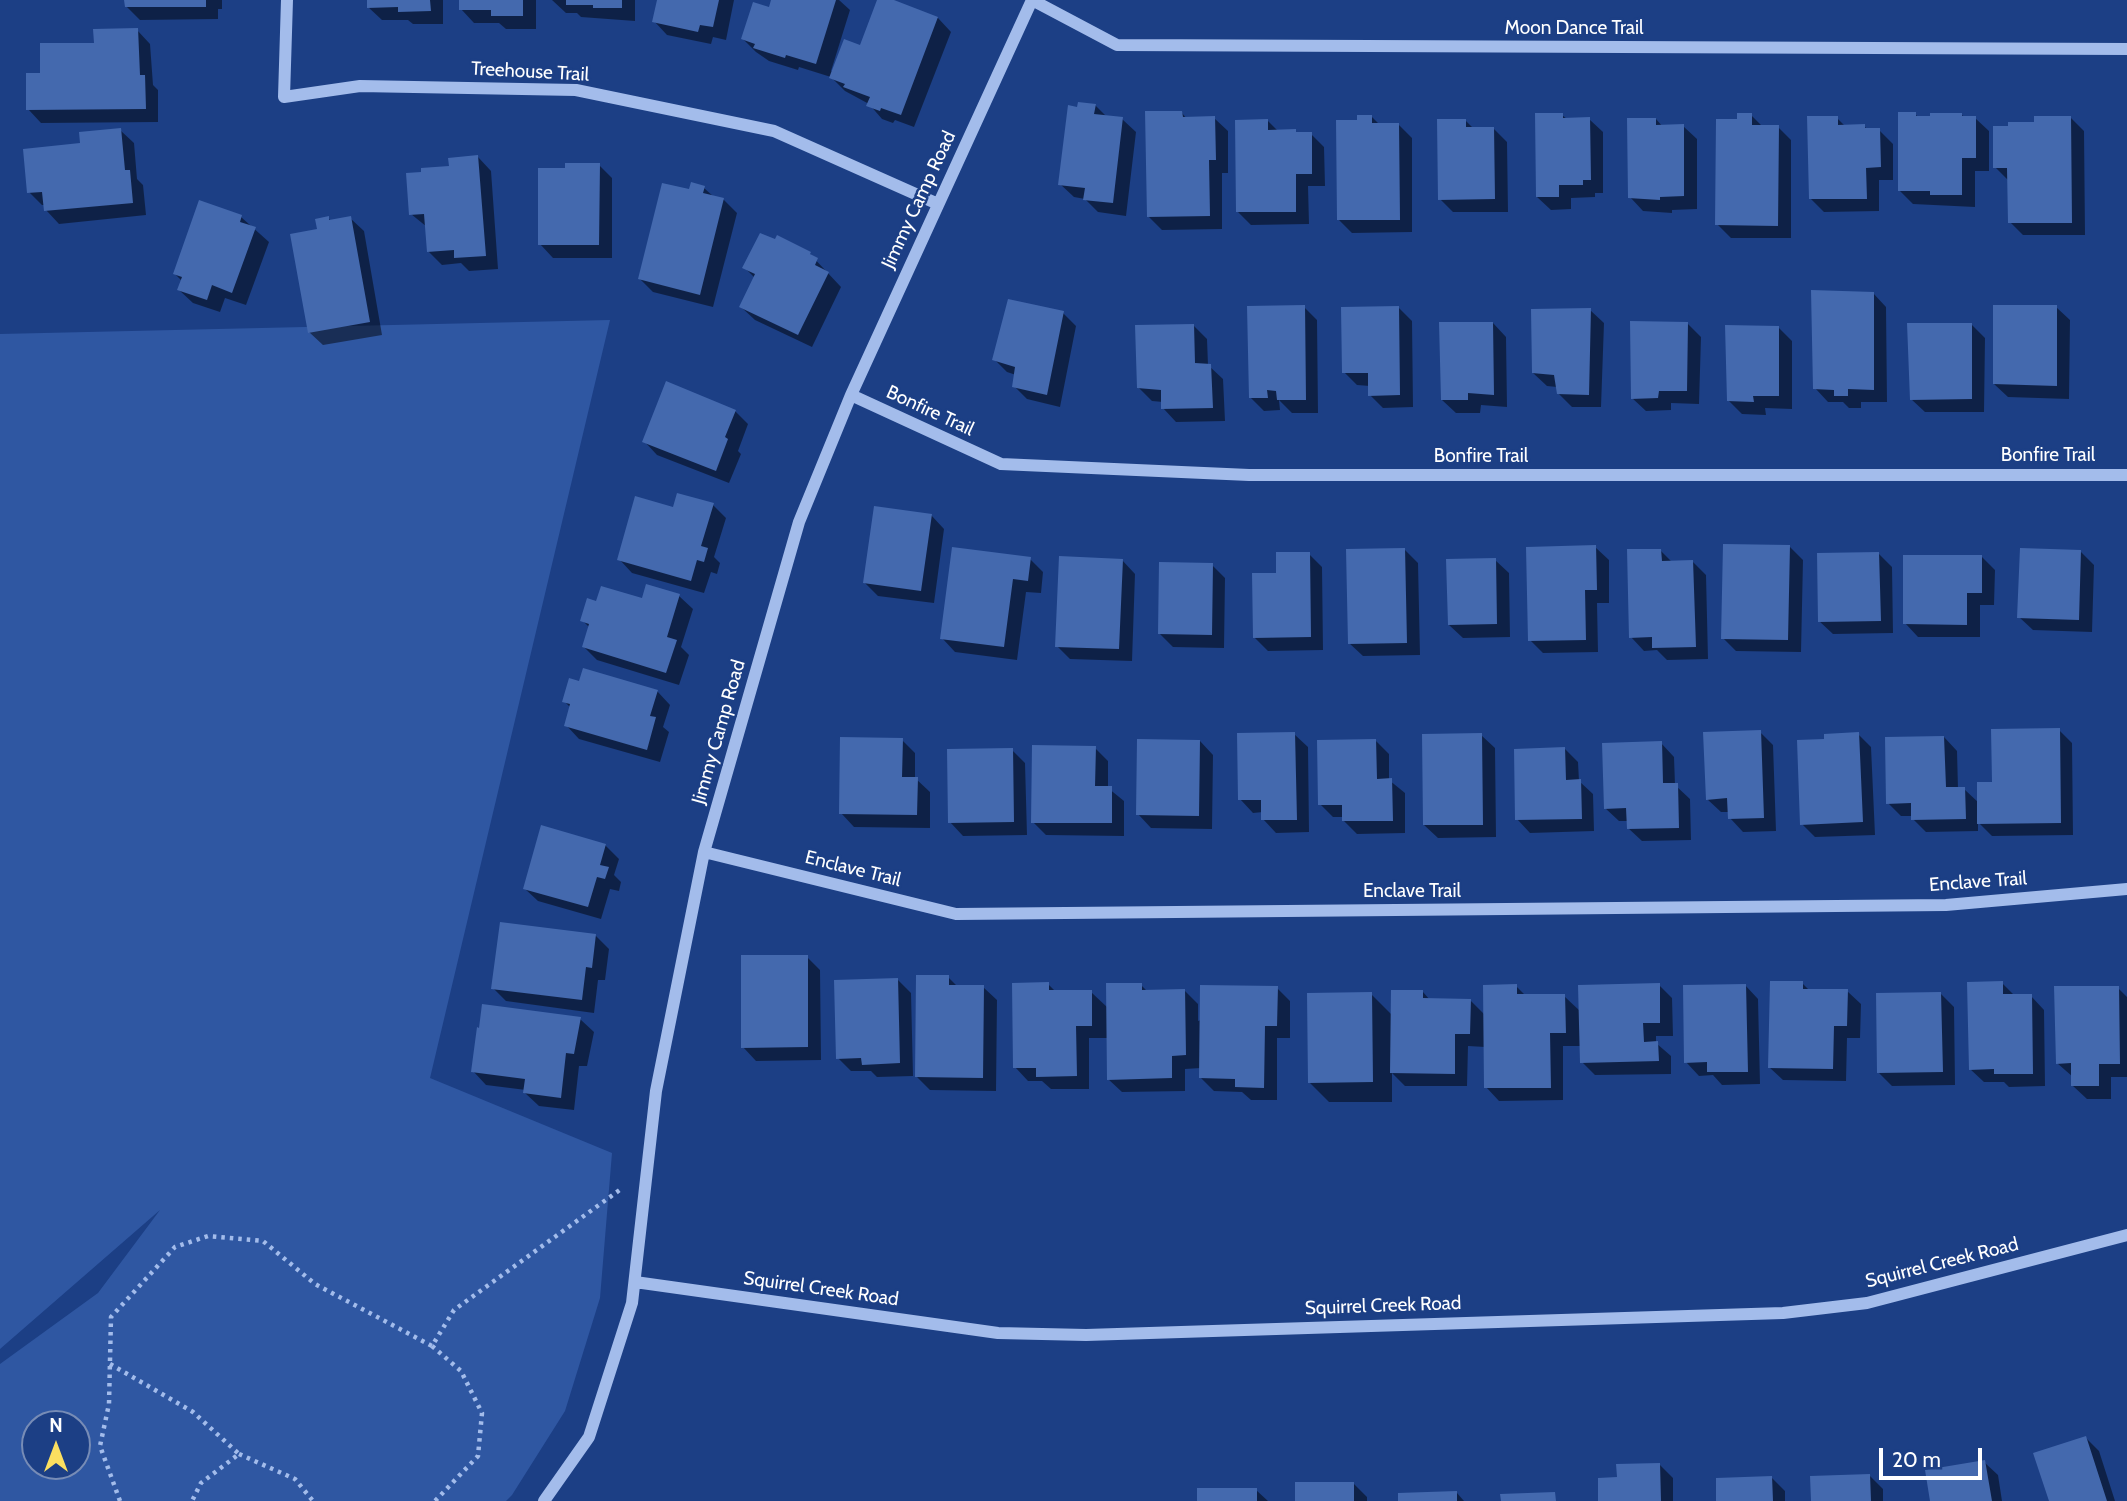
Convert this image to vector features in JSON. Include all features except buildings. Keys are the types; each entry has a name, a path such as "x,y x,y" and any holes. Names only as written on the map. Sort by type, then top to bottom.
{"street":[{"name":"Treehouse Trail","path":"287,0 284,97 360,86 576,90 774,131 938,204"},
{"name":"Jimmy Camp Road","path":"544,1501 589,1437 632,1303 656,1091 704,852 799,522 851,395 1032,0"},
{"name":"Moon Dance Trail","path":"1032,0 1117,45 2127,49"},
{"name":"Bonfire Trail","path":"851,395 1001,464 1249,475 2127,475"},
{"name":"Enclave Trail","path":"704,852 956,914 1946,905 2127,889"},
{"name":"Squirrel Creek Road","path":"635,1282 998,1333 1086,1335 1755,1314 1867,1303 2127,1235"}],"path":[{"path":"432,1346 454,1310 647,1170"},
{"path":"120,1501 100,1447 109,1405 111,1317 175,1247 208,1236 263,1241 315,1284 432,1346 461,1371 482,1413 478,1456 435,1501"},
{"path":"109,1364 193,1412 239,1454 295,1479 313,1501"},
{"path":"192,1501 201,1483 239,1454"}],"shaded area":[{"path":"610,320 430,1078 612,1153 600,1298 565,1411 506,1501 0,1501 0,1364 98,1293 160,1210 0,1349 0,334"}]}
